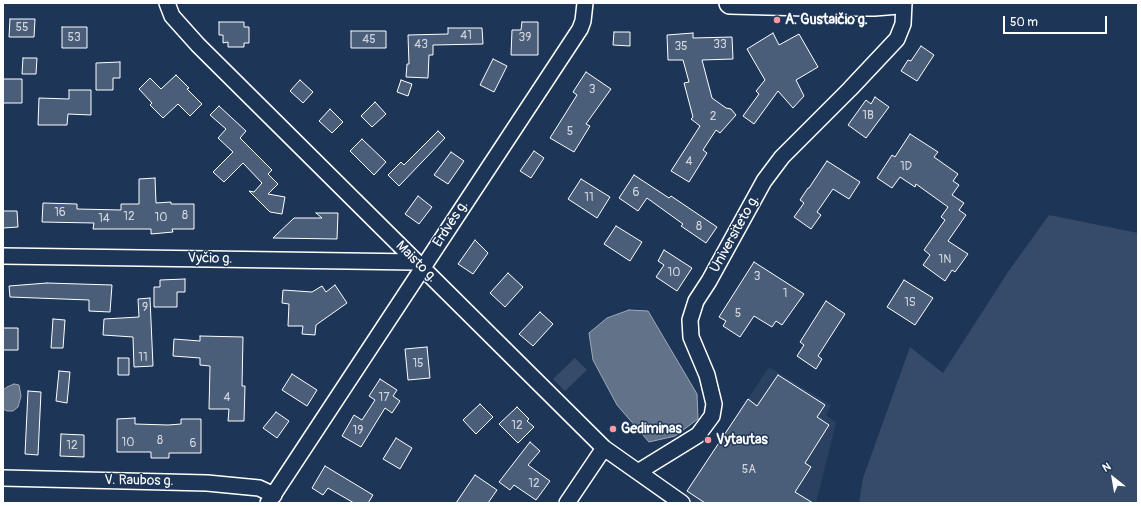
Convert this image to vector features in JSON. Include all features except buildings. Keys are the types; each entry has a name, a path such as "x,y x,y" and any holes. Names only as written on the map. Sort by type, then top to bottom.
{"street":[{"name":"Maisto g.","path":"167,3 172,16 198,45 604,448 682,503"},
{"name":"Erdvės g.","path":"271,499 419,265 580,29 583,21 585,3"},
{"path":"730,3 806,5 899,3"},
{"name":"Universiteto g.","path":"638,472 698,435 712,416 714,404 706,375 691,337 690,320 696,301 709,282 764,181 782,157 850,89 897,39 903,24 904,3"},
{"name":"Vyčio g.","path":"3,256 419,265"},
{"path":"567,503 604,448"},
{"name":"V. Raubos g.","path":"3,478 207,483 259,488 271,499"}],"shaded area":[{"path":"1049,215 1138,233 1138,503 859,503 863,478 910,347 943,373 1008,272"},
{"path":"629,310 648,311 697,394 698,419 675,436 649,442 617,405 593,360 589,333 607,318"},
{"path":"575,358 587,370 565,391 553,379"},
{"path":"769,367 831,405 826,415 836,423 816,503 694,503 683,496"},
{"path":"14,384 19,385 21,396 18,407 13,411 7,411 3,409 3,390"}],"place":[{"name":"A. Gustaičio g.","path":"777,20"},
{"name":"Gediminas","path":"613,429"},
{"name":"Vytautas","path":"708,440"}]}
